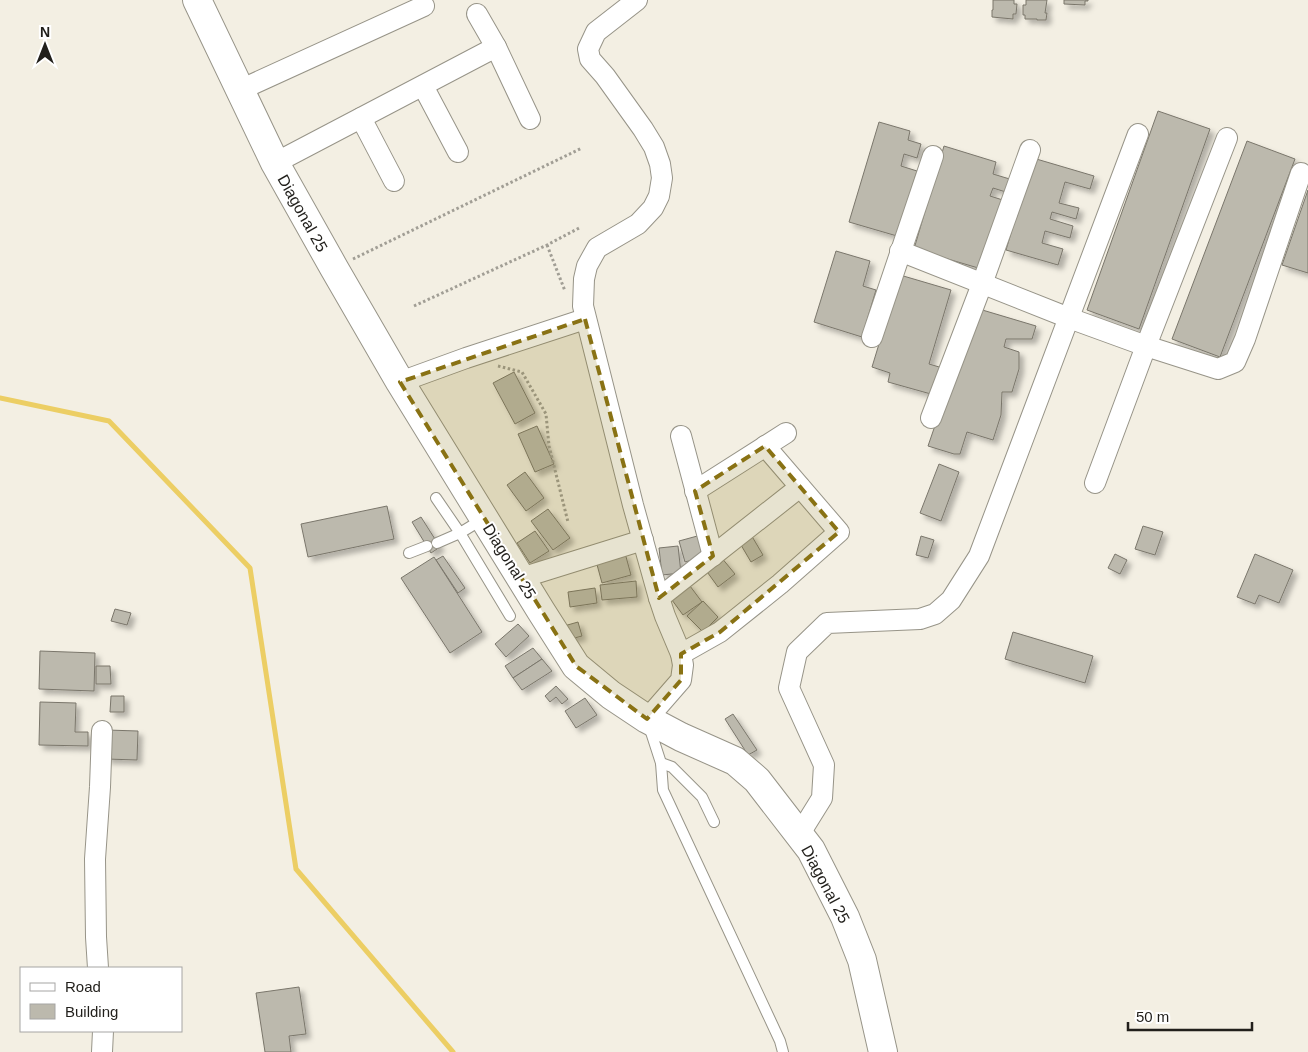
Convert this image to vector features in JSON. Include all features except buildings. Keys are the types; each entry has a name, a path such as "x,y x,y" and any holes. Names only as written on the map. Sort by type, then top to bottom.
{"street":[{"name":"Diagonal 25","path":"197,0 275,163 334,268 400,382 576,666 611,695 647,719 681,737 735,761 756,780 811,850 848,926 862,960 884,1052"},
{"path":"637,0 596,32 588,49 590,59 605,76 654,147 660,164 662,178 659,196 653,208 638,224 597,248 587,266 584,279 581,321 665,616 681,654 683,665 681,680 647,719"},
{"path":"240,90 424,6"},
{"path":"477,14 496,47 530,119"},
{"path":"275,163 496,47"},
{"path":"423,86 458,152"},
{"path":"361,118 394,181"},
{"path":"799,835 822,798 824,765 789,688 798,652 827,623 920,619 935,614 951,600 979,556 1138,134"},
{"path":"1095,483 1227,138"},
{"path":"931,418 1030,150"},
{"path":"872,337 933,156"},
{"path":"900,251 1068,318 1146,346 1218,368 1235,362 1245,340 1301,173"},
{"path":"400,382 466,358 581,321"},
{"path":"695,491 786,433"},
{"path":"681,436 713,556"},
{"path":"681,654 720,632 780,584 839,532 765,446"},
{"path":"660,598 800,487"},
{"path":"521,578 643,540"},
{"path":"98,967 95,859 102,730"},
{"path":"102,1052 103,1032"}],"lane":[{"path":"436,498 460,533 510,616"},
{"path":"409,553 460,533 484,518"},
{"path":"647,719 661,763 663,790 780,1040 783,1052"},
{"path":"661,763 672,767 702,797 714,822"}],"path":[{"path":"334,268 582,148"},
{"path":"414,306 547,245 581,227"},
{"path":"547,245 581,321"},
{"path":"466,358 522,372 546,414 550,446 568,522"}],"highlighted area":[{"path":"585,319 659,598 713,556 695,491 765,446 839,532 720,632 681,654 681,680 647,719 576,666 400,382"}],"waterway":[{"path":"0,398 109,421 250,568 296,869 453,1052"}]}
